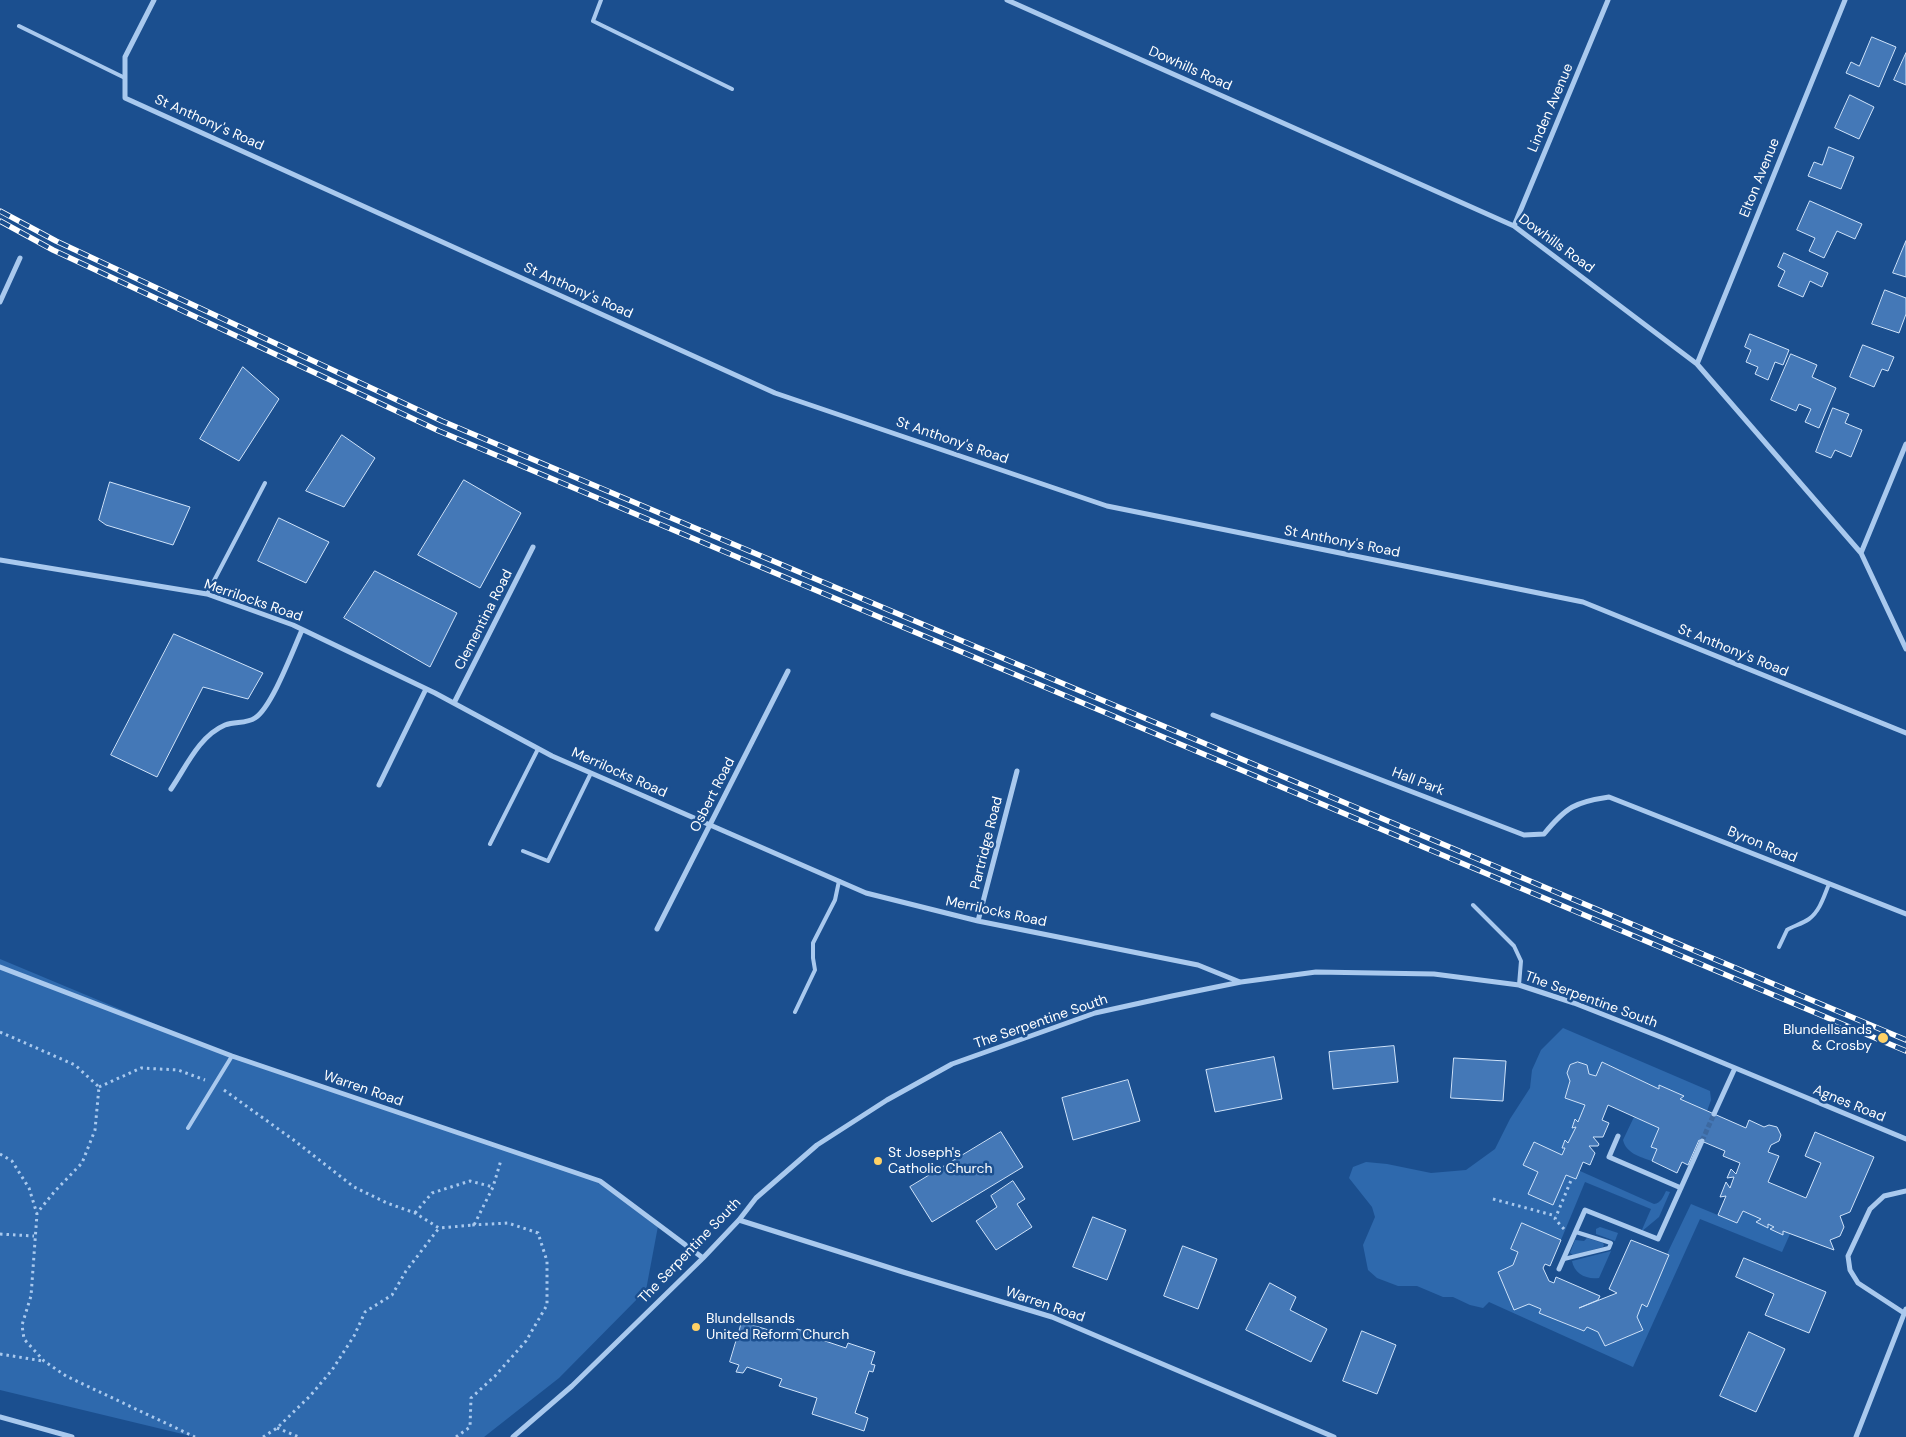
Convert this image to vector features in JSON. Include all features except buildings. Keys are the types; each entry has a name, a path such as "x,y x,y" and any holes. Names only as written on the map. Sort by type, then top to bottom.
{"street":[{"name":"St Anthony's Road","path":"154,0 125,57 125,98 775,393 1107,506 1583,602 1906,733"},
{"name":"Dowhills Road","path":"1007,0 1514,226 1697,364 1861,553 1906,649"},
{"name":"Linden Avenue","path":"1514,226 1608,0"},
{"name":"Elton Avenue","path":"1697,364 1845,0"},
{"path":"0,302 20,258"},
{"path":"1861,553 1906,444"},
{"name":"Clementina Road","path":"454,703 533,547"},
{"name":"Merrilocks Road","path":"0,560 207,594 302,630 454,703 538,749 866,893 978,921 1198,965 1241,982"},
{"path":"172,789 203,740 226,725 242,723 255,718 267,706 302,630"},
{"name":"Osbert Road","path":"658,929 788,671"},
{"path":"379,786 426,689"},
{"name":"Hall Park","path":"1213,715 1524,835 1544,834 1561,814 1585,800 1609,797"},
{"name":"Partridge Road","path":"978,921 1017,771"},
{"name":"Byron Road","path":"1609,797 1906,914"},
{"name":"Warren Road","path":"0,967 232,1056 600,1181 703,1258"},
{"name":"The Serpentine South","path":"513,1437 572,1386 703,1258 739,1220 756,1198 817,1145 887,1100 952,1064 1095,1013 1241,982 1316,972 1434,974 1519,985 1574,1003 1784,1089"},
{"path":"1714,1114 1735,1068"},
{"name":"Agnes Road","path":"1784,1089 1906,1139"},
{"path":"1618,1136 1609,1157 1681,1188"},
{"path":"1560,1269 1585,1210 1658,1239 1702,1141"},
{"path":"1856,1437 1905,1311 1858,1283 1850,1270 1848,1256 1870,1209 1884,1196 1906,1192"},
{"name":"Warren Road","path":"739,1220 1052,1317 1334,1437"},
{"path":"0,1417 72,1437"}],"lane":[{"path":"601,0 593,21 732,89"},
{"path":"19,26 125,78"},
{"path":"207,594 265,483"},
{"path":"490,844 538,749"},
{"path":"523,851 548,861 590,773"},
{"path":"795,1012 815,970 812,958 813,943 834,900 839,881"},
{"path":"1779,947 1786,930 1808,920 1816,912 1829,884"},
{"path":"1473,905 1514,946 1521,961 1519,985"},
{"path":"188,1128 232,1056"},
{"path":"1564,1259 1608,1248 1611,1243 1576,1232"}],"path":[{"path":"0,1032 75,1065 99,1087"},
{"path":"99,1087 141,1068 178,1070 214,1084 238,1099 354,1187 415,1213 439,1228 508,1223 538,1232 547,1261 547,1305 526,1340 494,1376 471,1398 470,1427 456,1437"},
{"path":"37,1214 54,1191 82,1163 95,1130 99,1087"},
{"path":"469,1225 474,1225 493,1187 498,1166 506,1149"},
{"path":"0,1154 12,1161 29,1188 37,1214 31,1296 22,1325 24,1339 44,1361 66,1376 149,1417 195,1437"},
{"path":"1572,1178 1555,1219 1572,1239"},
{"path":"415,1213 432,1193 470,1181 493,1187"},
{"path":"1493,1199 1556,1216"},
{"path":"264,1437 277,1428 310,1396 332,1370 354,1336 366,1312 392,1295 406,1271 439,1228"},
{"path":"0,1234 34,1236"},
{"path":"0,1354 44,1361"},
{"path":"277,1428 298,1437"}],"shaded area":[{"path":"0,959 232,1056 600,1181 658,1226 646,1290 559,1378 484,1437 195,1437 0,1390"},
{"path":"1563,1028 1710,1091 1711,1100 1707,1111 1680,1099 1683,1096 1659,1086 1659,1089 1603,1062 1596,1076 1589,1074 1587,1065 1578,1062 1570,1065 1567,1073 1570,1081 1565,1098 1585,1105 1578,1122 1575,1120 1572,1127 1576,1127 1568,1143 1565,1141 1562,1155 1533,1143 1523,1165 1538,1172 1528,1194 1553,1205 1566,1175 1576,1179 1580,1171 1654,1204 1660,1201 1666,1191 1670,1192 1659,1217 1641,1232 1651,1209 1585,1182 1561,1240 1522,1223 1511,1249 1518,1252 1513,1265 1498,1272 1514,1309 1529,1304 1541,1309 1539,1313 1583,1331 1587,1327 1598,1332 1606,1346 1643,1330 1637,1317 1642,1304 1647,1306 1669,1256 1667,1254 1691,1204 1737,1223 1743,1211 1761,1219 1756,1222 1768,1228 1768,1224 1774,1227 1771,1229 1782,1235 1783,1231 1790,1234 1782,1252 1700,1219 1633,1367 1489,1302 1483,1308 1470,1305 1453,1297 1443,1297 1417,1286 1398,1286 1377,1278 1368,1270 1363,1245 1375,1217 1372,1207 1349,1178 1353,1167 1366,1162 1387,1164 1431,1173 1466,1170 1495,1149 1510,1119 1530,1088 1532,1070 1541,1050"},
{"path":"1634,1117 1659,1128 1652,1147 1657,1149 1652,1161 1634,1154 1627,1148 1623,1140"},
{"path":"1600,1227 1618,1233 1615,1241 1596,1234 1596,1229"},
{"path":"1587,1238 1604,1245 1603,1247 1573,1255 1570,1253 1575,1240 1584,1241"},
{"path":"1611,1251 1599,1278 1581,1275 1573,1265 1572,1261"}],"tunnel":[{"path":"1702,1141 1714,1114"}],"railway":[{"path":"0,211 56,241 442,421 1906,1040"},
{"path":"0,221 53,250 439,431 1906,1051"}],"place":[{"name":"Blundellsands & Crosby","path":"1883,1038"},
{"name":"St Joseph's Catholic Church","path":"878,1161"},
{"name":"Blundellsands United Reform Church","path":"696,1327"}]}
